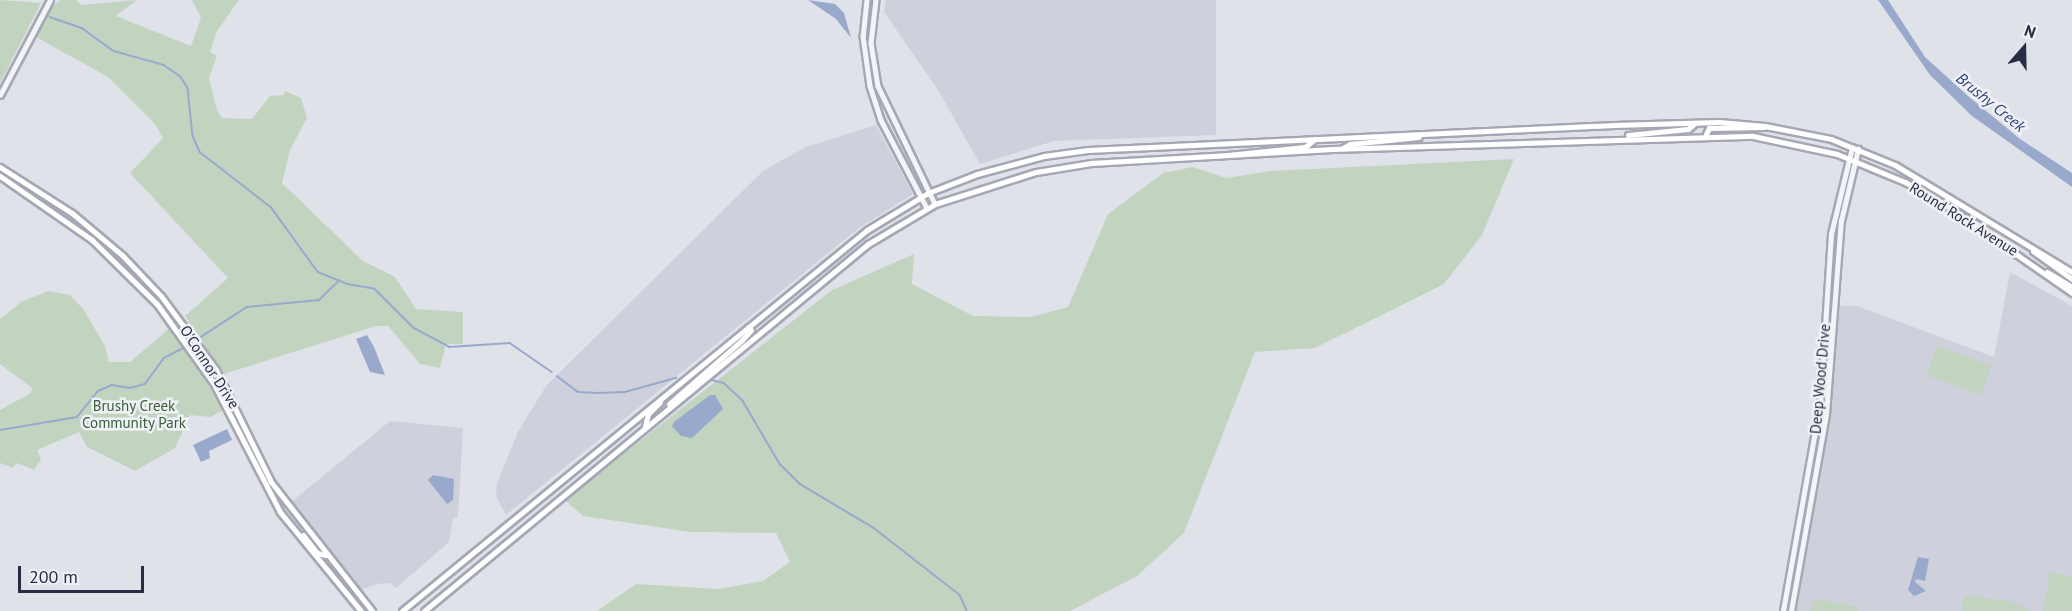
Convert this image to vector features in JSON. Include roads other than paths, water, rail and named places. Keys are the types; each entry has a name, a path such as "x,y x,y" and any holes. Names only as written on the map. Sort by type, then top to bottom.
{"main road":[{"path":"402,611 844,247 928,193 977,174 1044,156 1168,146 1695,123 1766,126"},
{"path":"1624,138 1692,128 1695,123"},
{"path":"424,611 858,252 935,204 1036,172 1091,163 1343,149 1706,134 1709,128 1766,126"},
{"name":"Round Rock Avenue","path":"1766,126 1815,135 1855,148 1939,188 2029,248 2072,272"},
{"path":"1515,130 1516,142"},
{"path":"1525,130 1526,141"},
{"name":"Round Rock Avenue","path":"1706,134 1763,137 1851,159 1929,195 2028,260 2072,293"},
{"path":"1343,149 1350,144 1426,135"},
{"path":"1226,156 1243,151 1305,147 1315,139"},
{"path":"1168,146 1169,158"},
{"name":"O'Connor Drive","path":"0,167 72,213 123,256 161,296 216,370 271,482 372,611"},
{"name":"O'Connor Drive","path":"0,176 92,240 157,304 214,384 283,515 318,561 361,611"},
{"path":"2029,248 2072,279"},
{"path":"2028,260 2072,287"},
{"path":"667,408 673,397 742,340 751,330 748,327"},
{"path":"645,426 648,414 657,404 706,362"},
{"path":"283,515 317,553 326,555"},
{"path":"318,561 324,560 347,580"}],"street":[{"path":"0,95 50,0"},
{"path":"867,0 862,36 870,86 881,120 927,208"},
{"path":"876,0 871,43 878,86 935,204"},
{"name":"Deep Wood Drive","path":"1783,611 1820,404 1831,234 1855,148"},
{"name":"Deep Wood Drive","path":"1791,611 1828,405 1841,221 1851,159"}],"water":[{"path":"808,0 835,4 844,13 851,38 836,19"},
{"path":"1878,0 1888,0 1925,57 1968,96 2020,139 2072,173 2072,187 1972,116 1930,75"},
{"path":"367,335 385,375 370,372 356,339"},
{"path":"710,395 715,395 723,409 692,438 681,436 672,426 674,422"},
{"path":"227,429 232,440 209,451 210,458 201,462 193,445"},
{"path":"433,475 454,479 453,500 447,504 428,480"},
{"path":"1918,557 1929,559 1925,581 1916,579 1915,582 1926,591 1914,596 1908,590"}],"waterway":[{"path":"50,17 82,28 114,51 164,65 181,77 188,88 193,136 200,152 271,207 318,272 348,284 375,289 414,328 449,347 510,343 552,372"},
{"path":"201,337 247,307 319,300 339,281"},
{"path":"0,430 77,417 98,391 112,385 130,388 145,384 164,358 184,348"},
{"path":"557,376 578,392 598,393 625,392 676,378"},
{"path":"712,380 724,383 743,401 780,464 800,484 874,528 960,595 967,611"}],"water label":[{"name":"Brushy Creek","path":"1991,102"}],"park label":[{"name":"Brushy Creek Community Park","path":"134,414"}]}
